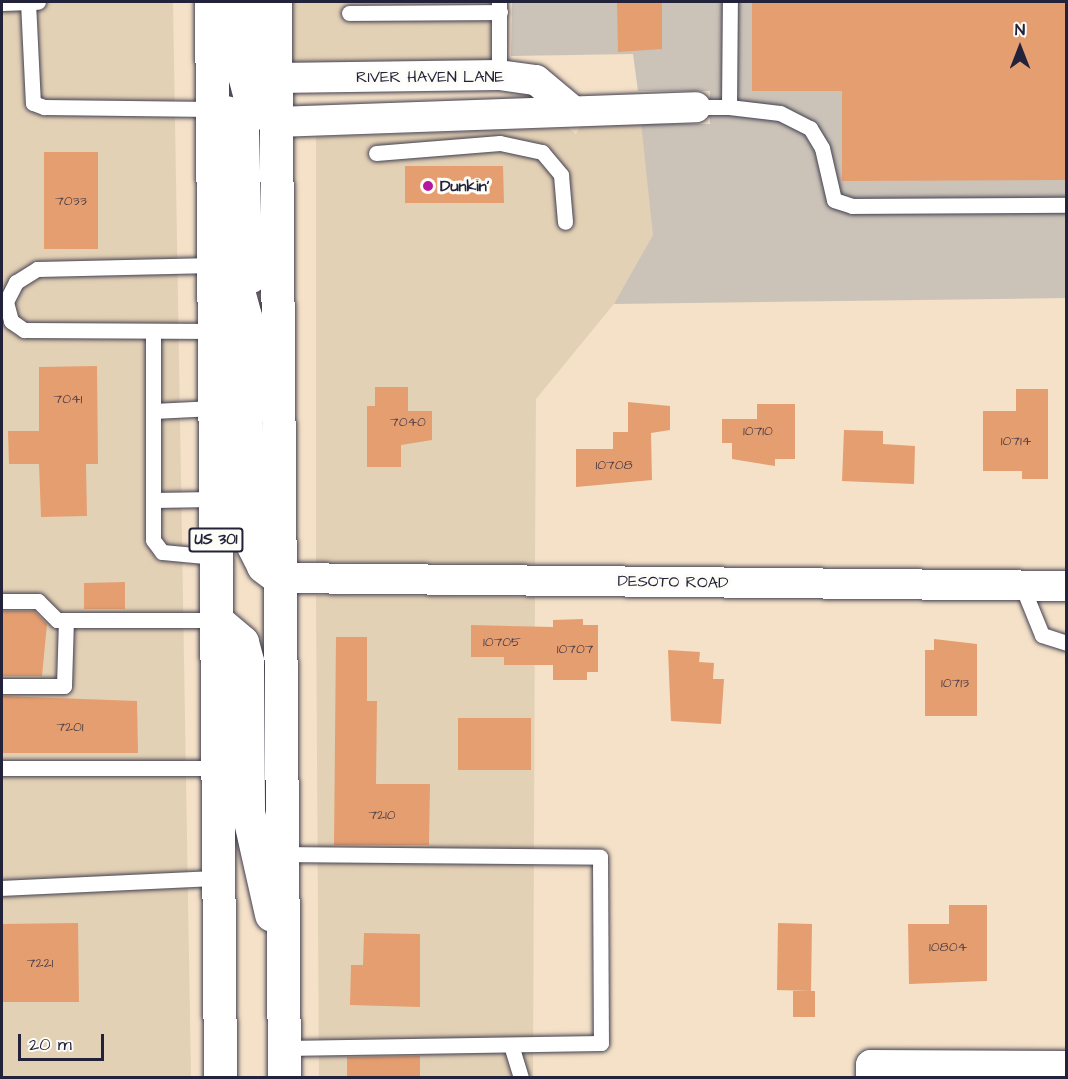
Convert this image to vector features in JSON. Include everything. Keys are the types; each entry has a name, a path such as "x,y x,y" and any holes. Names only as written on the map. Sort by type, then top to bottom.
{"main road":[{"name":"US 301","path":"212,2 214,266 229,331 214,408 220,1077"},
{"path":"243,2 244,75 250,98 276,122"},
{"path":"275,2 284,1063"},
{"path":"212,109 233,114 242,127 245,259 278,360"},
{"path":"213,195 229,331 247,534 263,566 279,578"},
{"path":"216,621 242,642 247,661 248,812 261,882 282,944"}],"street":[{"name":"RIVER HAVEN LANE","path":"276,78 499,75 536,80 573,111"},
{"path":"276,122 696,107"},
{"name":"DESOTO ROAD","path":"279,578 1066,586"},
{"path":"871,1077 871,1065 1066,1066"}],"lane":[{"path":"28,2 33,103 44,107 212,109"},
{"path":"2,3 38,2"},
{"path":"729,107 730,2"},
{"path":"349,13 499,7 499,75"},
{"path":"696,107 729,107 780,113 810,128 822,148 834,200 852,206 1066,205"},
{"path":"376,153 500,143 542,152 561,175 565,222"},
{"path":"214,266 37,269 16,282 6,302 11,321 24,330 229,331"},
{"path":"153,332 153,540 162,552 216,557"},
{"path":"153,411 214,408"},
{"path":"153,500 215,499"},
{"path":"1022,586 1042,635 1066,643"},
{"path":"2,601 38,601 57,620 216,621"},
{"path":"2,686 64,686 66,620"},
{"path":"2,768 217,768"},
{"path":"282,854 600,857 600,1043 511,1045 284,1063"},
{"path":"2,888 218,878"},
{"path":"511,1045 521,1077"}],"shaded area":[{"path":"2,2 173,2 191,1077 2,1078"},
{"path":"275,2 499,2 499,75 276,78"},
{"path":"512,2 1066,2 1066,298 614,304 653,235 641,124 710,124 710,91 638,91 633,54 511,56"},
{"path":"641,124 654,235 618,299 536,399 535,564 316,562 316,137 568,128 576,134 580,127"},
{"path":"316,595 535,597 533,1077 319,1077"}],"building":[{"path":"617,2 662,2 662,49 618,52"},
{"path":"752,2 1066,2 1066,180 842,181 842,91 752,91"},
{"path":"44,152 98,152 98,249 44,249"},
{"path":"405,166 503,166 504,203 405,203"},
{"path":"97,366 98,464 86,464 87,516 41,517 39,464 9,464 8,431 39,431 39,367"},
{"path":"375,387 408,387 408,411 432,411 432,440 401,445 401,467 367,467 367,406 375,406"},
{"path":"1016,389 1048,389 1048,479 1022,479 1022,471 983,471 983,411 1016,411"},
{"path":"628,402 670,406 670,430 651,433 652,480 576,487 576,449 613,449 613,432 628,432"},
{"path":"757,404 795,404 795,459 775,459 775,466 732,459 732,443 722,443 722,419 757,419"},
{"path":"844,430 883,431 883,444 915,446 914,484 842,481"},
{"path":"125,582 125,609 84,609 84,583"},
{"path":"2,611 34,611 47,624 42,676 2,676"},
{"path":"583,619 583,625 598,625 598,672 587,672 587,680 553,680 553,665 504,665 504,657 471,657 471,625 553,627 553,620"},
{"path":"336,637 367,637 367,701 377,701 376,784 430,784 429,845 334,845"},
{"path":"934,639 977,644 977,716 925,716 925,650 934,650"},
{"path":"668,650 700,652 699,662 714,663 713,679 724,679 721,724 671,721"},
{"path":"2,696 137,701 138,753 2,753"},
{"path":"458,718 531,718 531,770 458,770"},
{"path":"949,905 987,905 987,981 909,984 908,924 949,924"},
{"path":"78,923 79,1002 2,1002 2,924"},
{"path":"778,923 812,924 811,991 777,990"},
{"path":"364,933 420,934 420,1007 350,1005 351,965 363,965"},
{"path":"793,991 815,991 815,1017 793,1017"},
{"path":"420,1056 420,1077 347,1077 347,1057"}],"place":[{"name":"Dunkin'","path":"428,186"}]}
